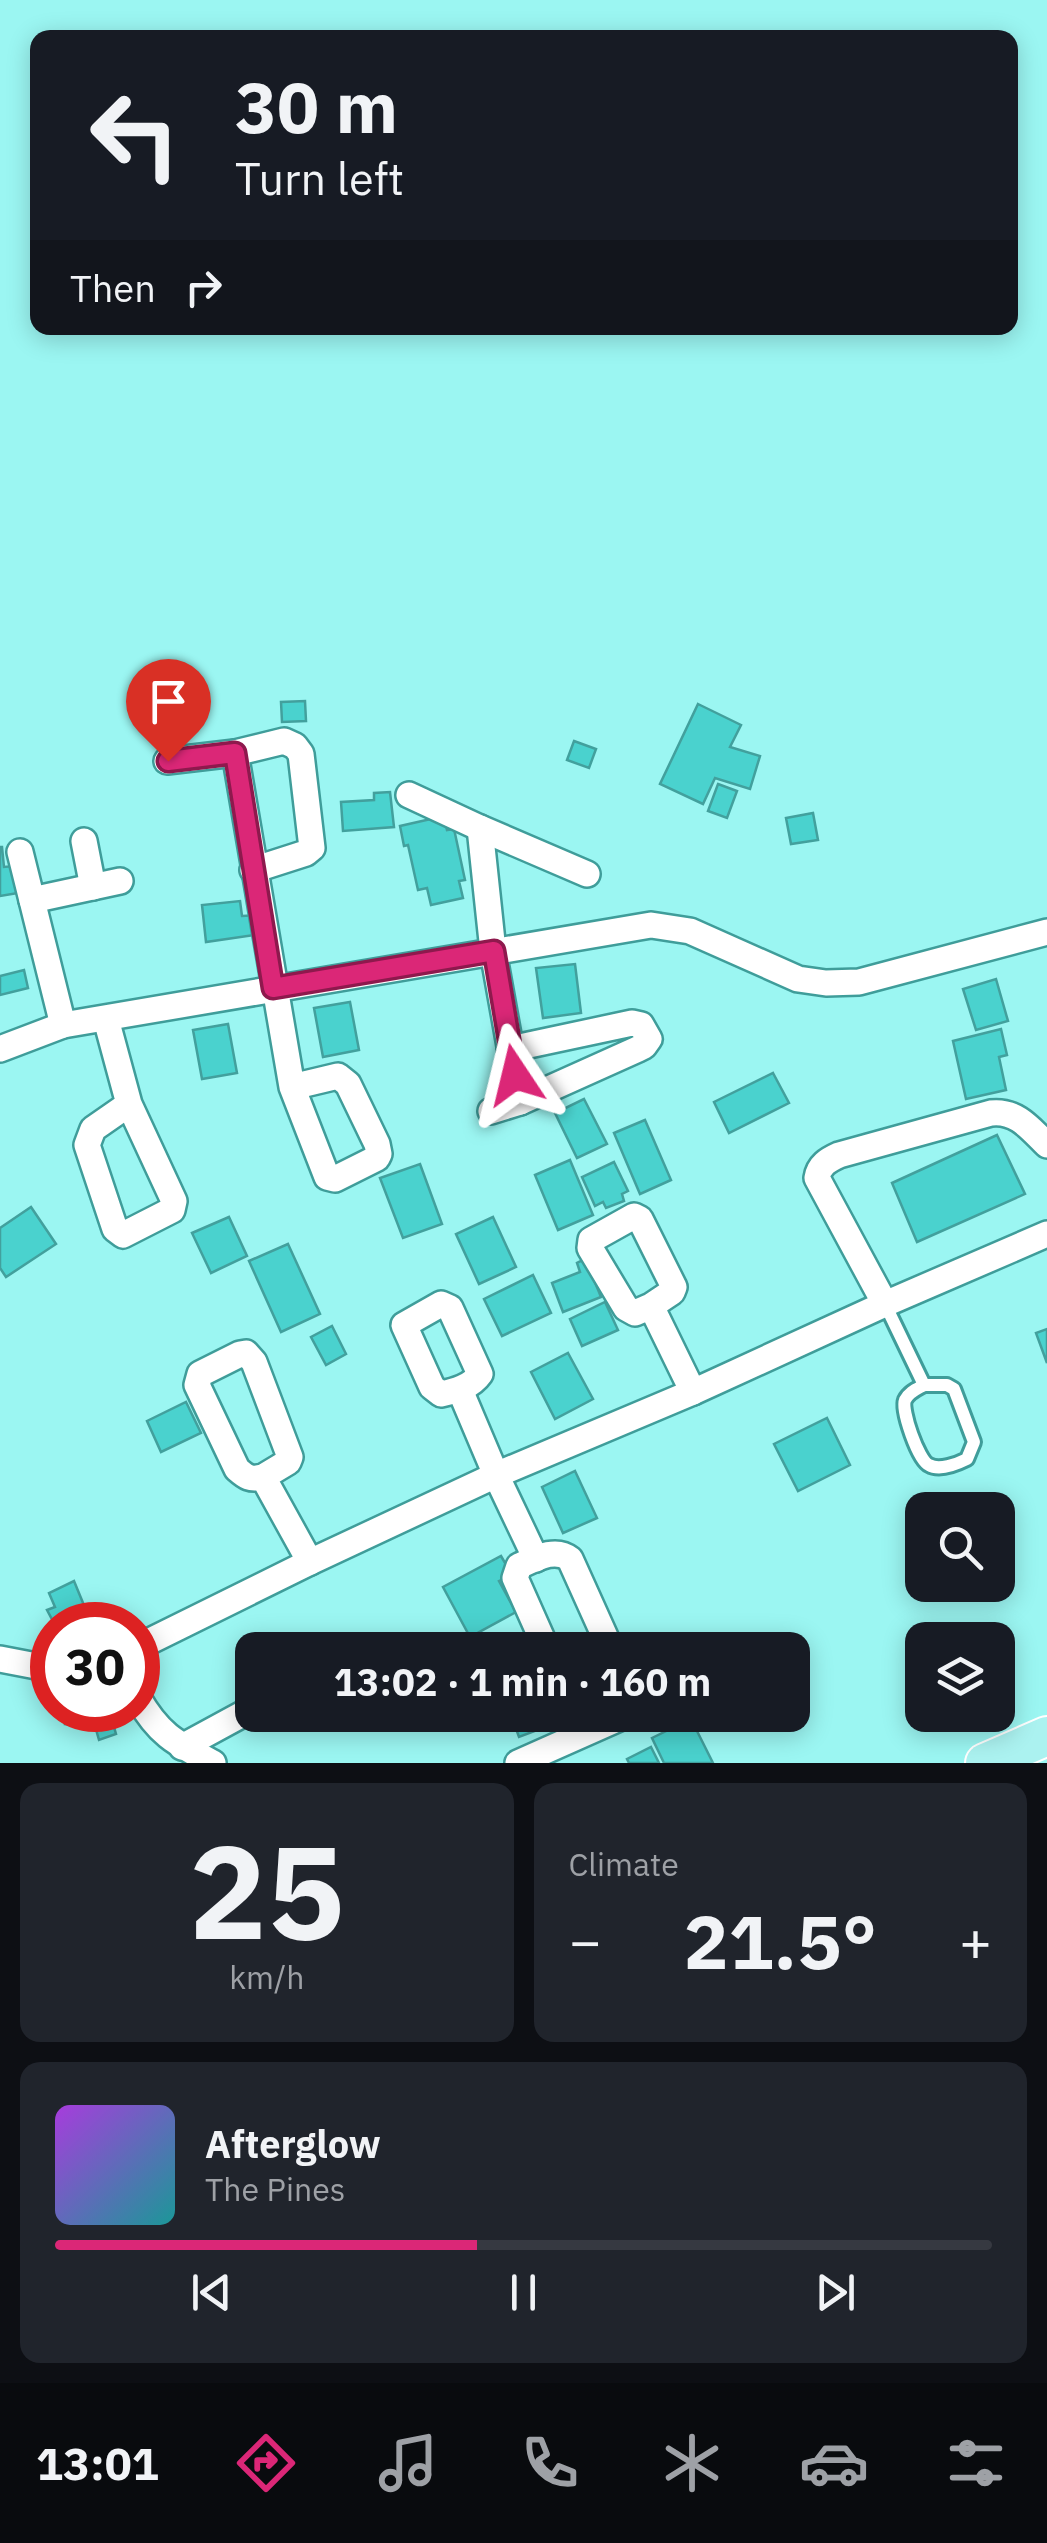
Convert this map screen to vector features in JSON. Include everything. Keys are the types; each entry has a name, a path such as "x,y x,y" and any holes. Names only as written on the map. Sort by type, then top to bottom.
{"main road":[{"path":"985,1763 1047,1736"}],"street":[{"path":"168,761 235,753 284,741 295,746 301,754 312,848 253,870"},
{"path":"235,753 292,1087"},
{"path":"410,794 586,874"},
{"path":"480,828 494,951 520,1102"},
{"path":"84,841 93,887"},
{"path":"20,852 63,1025"},
{"path":"32,900 120,881"},
{"path":"0,1049 63,1025 651,925 690,931 798,978 826,982 859,982 1047,932"},
{"path":"106,1018 129,1104 174,1201 172,1210 124,1235 115,1229 86,1145 94,1129 129,1104"},
{"path":"492,1112 638,1049 649,1038 641,1025 632,1023 510,1049"},
{"path":"885,1304 817,1178 826,1161 839,1154 1004,1111 1016,1116 1047,1146"},
{"path":"160,1636 496,1475 1047,1234"},
{"path":"651,1306 693,1392"},
{"path":"240,1354 254,1362 290,1458 263,1477 253,1480 237,1468 196,1385 200,1374 240,1354"},
{"path":"460,1390 536,1559"},
{"path":"263,1477 310,1562"},
{"path":"539,1632 516,1578 519,1566 557,1553 570,1560 604,1632"},
{"path":"0,1658 30,1664"},
{"path":"182,1747 235,1718"},
{"path":"160,1729 182,1747 213,1763"},
{"path":"518,1763 566,1732"}],"lane":[{"path":"885,1304 924,1385"},
{"path":"947,1384 954,1389 974,1442 968,1460 940,1467 929,1466 921,1459 903,1403 910,1393 924,1385 947,1384"}],"building":[{"path":"305,701 306,721 282,722 281,702"},
{"path":"698,704 741,725 730,747 760,756 750,789 715,778 703,804 660,784"},
{"path":"574,741 596,749 589,768 567,760"},
{"path":"718,784 737,791 727,818 708,811"},
{"path":"390,792 394,827 343,831 341,802 374,800 374,793"},
{"path":"813,813 818,840 791,844 786,818"},
{"path":"444,816 447,830 454,829 465,880 459,881 463,898 431,905 427,888 418,890 400,826"},
{"path":"0,847 4,867 14,866 18,893 0,896"},
{"path":"240,901 242,916 259,915 261,934 206,942 202,905"},
{"path":"575,964 581,1013 543,1018 536,968"},
{"path":"24,970 28,988 0,995 0,976"},
{"path":"996,979 1008,1021 976,1030 963,989"},
{"path":"350,1002 359,1050 323,1057 314,1008"},
{"path":"228,1024 237,1073 202,1079 193,1030"},
{"path":"1001,1029 1007,1055 999,1057 1006,1090 966,1099 953,1041"},
{"path":"773,1073 789,1103 729,1133 714,1102"},
{"path":"584,1099 607,1144 577,1158 555,1113"},
{"path":"645,1120 671,1180 640,1194 614,1133"},
{"path":"997,1135 1025,1194 917,1242 892,1183"},
{"path":"570,1160 593,1215 558,1230 535,1175"},
{"path":"614,1162 628,1191 622,1194 624,1201 606,1208 603,1202 595,1206 582,1177"},
{"path":"420,1164 442,1224 403,1238 380,1178"},
{"path":"31,1207 56,1244 6,1277 0,1268 0,1228"},
{"path":"229,1217 247,1256 211,1273 192,1233"},
{"path":"493,1217 516,1267 479,1284 456,1234"},
{"path":"288,1244 320,1314 281,1332 249,1261"},
{"path":"591,1256 592,1275 601,1297 563,1312 552,1283 580,1272 577,1263"},
{"path":"533,1275 551,1313 502,1336 484,1299"},
{"path":"605,1302 618,1330 582,1346 570,1319"},
{"path":"332,1326 346,1354 326,1365 311,1337"},
{"path":"1047,1329 1047,1363 1036,1333"},
{"path":"568,1353 593,1399 555,1419 531,1372"},
{"path":"186,1402 201,1433 161,1452 147,1421"},
{"path":"827,1418 850,1465 798,1491 774,1444"},
{"path":"575,1471 597,1518 563,1533 542,1487"},
{"path":"501,1556 512,1575 499,1581 516,1612 479,1632 467,1632 443,1587"},
{"path":"74,1581 83,1602 53,1602 49,1593"},
{"path":"97,1732 115,1732 116,1734 99,1740"},
{"path":"664,1732 698,1732 713,1763 664,1763 652,1738"},
{"path":"651,1747 659,1763 629,1763 627,1759"}],"route":[{"path":"168,761 235,753 273,988 494,951 515,1075"}]}
